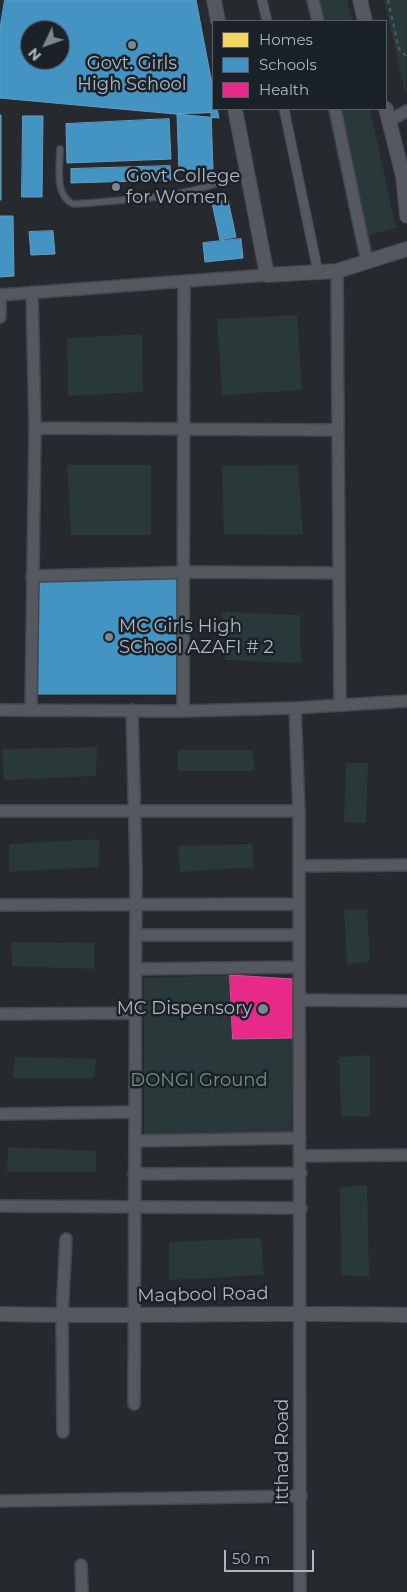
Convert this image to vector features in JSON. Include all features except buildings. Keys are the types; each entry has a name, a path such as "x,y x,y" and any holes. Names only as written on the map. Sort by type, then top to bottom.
{"street":[{"path":"214,0 218,20"},
{"path":"262,0 267,20"},
{"path":"313,0 318,20"},
{"path":"360,0 365,20"},
{"path":"235,110 268,275"},
{"path":"284,110 318,272"},
{"path":"336,110 367,262"},
{"path":"407,111 387,115 405,175 407,216"},
{"path":"0,317 0,295 337,270 407,249"},
{"path":"337,270 340,705"},
{"path":"183,711 184,281"},
{"path":"31,710 35,428 32,292"},
{"path":"35,428 338,430"},
{"path":"32,576 183,572 339,572"},
{"path":"0,710 183,711 295,708 407,701"},
{"name":"Itthad Road","path":"295,708 299,811 300,967 300,1592"},
{"path":"132,710 136,905 134,1404"},
{"path":"0,811 299,811"},
{"path":"299,866 407,865"},
{"path":"0,905 299,904"},
{"path":"136,935 299,936"},
{"path":"136,968 300,967"},
{"path":"299,1000 407,1001"},
{"path":"0,1014 136,1013"},
{"path":"0,1114 134,1112"},
{"path":"135,1141 300,1138"},
{"path":"300,1156 407,1155"},
{"path":"134,1174 301,1174"},
{"path":"0,1206 301,1208"},
{"path":"63,1432 62,1316 66,1239"},
{"name":"Maqbool Road","path":"0,1314 62,1316 301,1312 407,1315"},
{"path":"0,1501 301,1496"},
{"path":"81,1564 82,1592"}],"lane":[{"path":"60,149 61,193 66,200 73,204 162,197 229,180 247,170"}],"path":[{"path":"388,0 399,49 407,57"}],"green space":[{"path":"318,0 347,0 352,20 322,20"},
{"path":"384,0 407,0 406,96"},
{"path":"340,110 370,110 396,228 366,236"},
{"path":"297,315 302,390 222,395 217,319"},
{"path":"142,334 143,392 68,396 67,338"},
{"path":"67,465 151,465 151,535 71,535"},
{"path":"298,465 303,535 224,534 222,466"},
{"path":"222,612 300,615 301,663 225,660"},
{"path":"97,747 96,776 4,780 2,749"},
{"path":"178,750 252,750 255,771 178,771"},
{"path":"346,763 368,763 366,823 344,822"},
{"path":"100,839 98,867 9,872 9,844"},
{"path":"252,844 254,867 180,872 178,846"},
{"path":"367,909 370,961 347,965 344,910"},
{"path":"11,942 94,943 94,969 12,966"},
{"name":"DONGI Ground","path":"230,975 233,1039 293,1038 291,1135 144,1138 144,978"},
{"path":"370,1055 370,1117 341,1116 339,1057"},
{"path":"15,1057 96,1059 94,1078 13,1078"},
{"path":"8,1147 96,1151 96,1172 7,1172"},
{"path":"367,1185 369,1277 341,1275 340,1187"},
{"path":"261,1238 264,1275 169,1280 169,1242"}],"place":[{"name":"Govt. Girls High School","path":"132,45"},
{"name":"Govt College for Women","path":"116,187"},
{"name":"MC Girls High SChool AZAFI # 2","path":"109,637"},
{"name":"MC Dispensory","path":"263,1009"}]}
